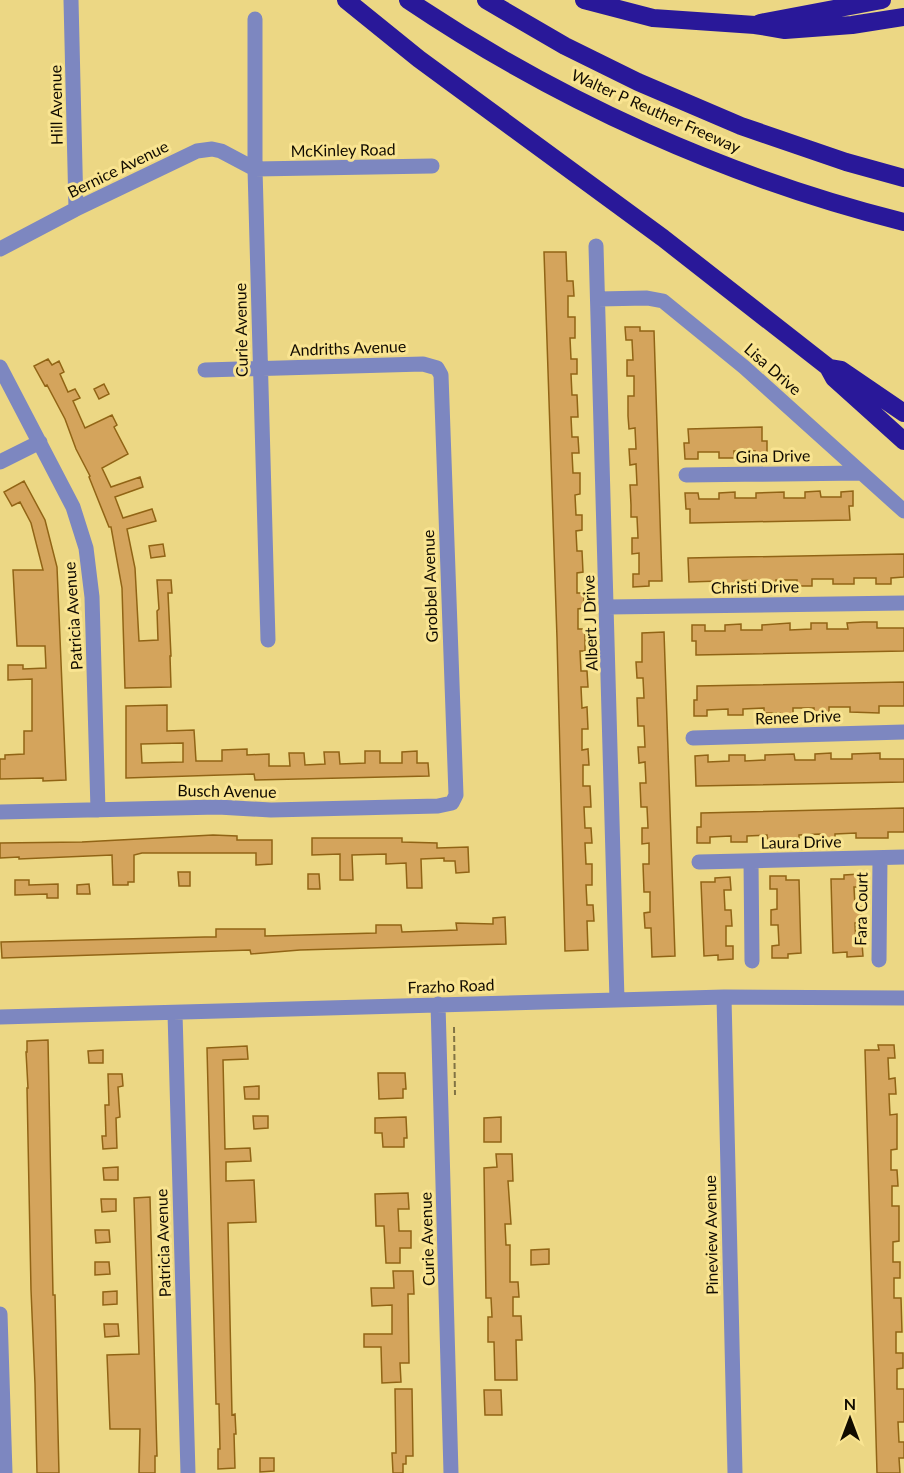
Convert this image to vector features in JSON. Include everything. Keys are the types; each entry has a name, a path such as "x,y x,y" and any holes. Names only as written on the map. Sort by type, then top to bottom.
{"highway":[{"path":"346,0 419,59 663,238 828,367 834,378 904,441"},
{"name":"Walter P Reuther Freeway","path":"408,0 527,73 574,98 660,138 761,178 848,207 904,222"},
{"name":"Walter P Reuther Freeway","path":"486,0 565,46 638,82 741,126 846,162 904,178"},
{"path":"584,0 653,18 755,25 785,30 852,25 904,17"},
{"path":"755,25 772,19 882,0"},
{"path":"828,367 841,370 904,413"}],"street":[{"name":"Hill Avenue","path":"71,0 76,209"},
{"name":"Curie Avenue","path":"255,19 255,169 268,640"},
{"name":"Bernice Avenue","path":"0,249 76,209 197,151 212,149 221,151 255,169"},
{"name":"McKinley Road","path":"255,169 432,166"},
{"name":"Albert J Drive","path":"596,246 617,1000"},
{"name":"Lisa Drive","path":"598,299 648,298 663,301 744,367 904,512"},
{"name":"Andriths Avenue","path":"205,370 423,364 437,368"},
{"name":"Patricia Avenue","path":"0,367 78,519 86,548 92,597 98,810"},
{"name":"Grobbel Avenue","path":"437,368 442,381 454,778 457,786 452,803"},
{"path":"0,462 40,442"},
{"name":"Gina Drive","path":"686,475 861,473"},
{"name":"Christi Drive","path":"607,607 904,603"},
{"name":"Renee Drive","path":"693,738 904,732"},
{"name":"Busch Avenue","path":"0,812 218,807 271,810 438,806 452,803"},
{"name":"Laura Drive","path":"699,862 904,857"},
{"name":"Fara Court","path":"879,960 880,858"},
{"path":"751,861 752,961"},
{"name":"Frazho Road","path":"0,1017 724,997 904,998"},
{"name":"Pineview Avenue","path":"724,997 735,1473"},
{"name":"Curie Avenue","path":"438,1004 451,1473"},
{"name":"Patricia Avenue","path":"175,1013 188,1473"},
{"path":"0,1314 5,1473"}],"building":[{"path":"544,252 566,252 567,281 573,281 574,296 568,296 568,317 575,317 575,338 570,338 571,359 577,359 577,374 571,374 572,395 577,395 578,417 571,417 572,437 578,437 579,453 572,453 573,473 580,473 580,494 575,495 576,515 582,515 582,530 576,531 577,551 582,551 583,572 577,573 577,593 584,593 584,608 578,609 578,629 585,629 585,651 580,651 581,671 587,671 588,687 581,687 582,708 587,707 588,729 582,729 582,750 588,749 589,765 583,765 583,786 590,786 591,807 584,807 585,828 591,828 592,843 585,843 586,864 592,864 592,885 586,885 587,905 593,905 594,921 587,921 588,950 565,951"},
{"path":"625,327 640,327 640,331 654,331 662,581 649,581 649,586 633,587 633,574 639,574 639,553 632,554 632,538 638,538 637,517 631,517 630,485 637,485 636,464 630,465 629,449 636,449 635,428 629,429 628,416 628,396 634,396 634,376 627,376 627,360 633,360 632,340 626,340"},
{"path":"48,359 52,365 59,361 64,372 60,374 68,392 75,389 80,398 73,401 85,428 112,415 117,425 114,427 128,454 102,468 111,487 140,477 143,487 115,497 123,518 152,509 156,521 127,529 135,568 139,641 158,640 157,580 171,580 172,593 168,593 171,687 125,688 122,588 111,527 109,527 65,419 34,366"},
{"path":"104,384 109,394 99,399 94,389"},
{"path":"762,427 762,441 767,441 767,456 755,456 755,451 734,451 734,458 719,458 719,452 698,452 698,459 685,459 684,443 689,443 688,429"},
{"path":"24,481 45,520 57,567 66,780 0,779 0,759 5,759 5,755 24,754 24,731 32,731 32,679 8,680 8,665 23,665 23,669 46,668 45,646 17,646 13,570 43,570 31,523 20,502 12,506 4,492"},
{"path":"820,491 821,497 841,497 841,492 853,491 853,506 849,506 850,520 690,523 690,509 686,509 685,493 698,493 699,499 719,499 719,493 735,492 735,498 756,498 756,493 784,492 784,498 805,498 805,492"},
{"path":"163,544 165,556 151,558 149,546"},
{"path":"904,554 904,577 891,578 891,584 876,584 876,578 854,578 854,584 833,584 833,579 812,579 812,586 797,586 797,580 776,580 776,585 756,586 756,580 735,581 735,587 719,587 719,581 689,582 688,558"},
{"path":"877,622 877,628 904,628 904,651 696,655 696,641 692,641 692,625 705,625 705,631 725,631 725,625 741,624 741,630 762,630 762,625 790,623 790,630 811,629 811,623 827,623 827,629 848,629 847,623"},
{"path":"664,632 675,956 652,957 651,928 645,928 644,913 650,912 650,892 644,892 643,864 649,864 649,843 642,844 642,828 648,828 647,807 641,807 640,783 646,783 645,762 639,763 638,747 645,747 644,726 638,726 637,698 644,698 643,678 637,678 636,662 642,662 642,633"},
{"path":"904,682 904,706 879,706 879,713 850,712 850,707 829,707 829,713 814,714 814,708 793,708 793,715 780,715 780,713 764,713 764,708 743,709 743,715 728,715 728,709 707,710 707,716 694,716 697,686"},
{"path":"167,705 167,731 194,730 196,761 222,761 222,750 247,749 247,755 269,754 269,766 290,766 289,753 304,753 305,765 325,764 324,752 339,752 340,764 365,763 365,751 380,751 380,763 402,763 402,752 417,751 417,763 428,763 429,776 255,780 254,774 126,778 126,706","holes":["183,743 183,762 142,763 141,744"]},
{"path":"831,753 831,759 852,759 852,754 880,753 880,759 904,759 904,782 696,786 695,756 708,755 708,762 729,761 729,755 745,755 745,761 765,760 765,755 794,754 795,760 815,760 815,754"},
{"path":"904,808 904,832 888,832 888,838 856,838 856,833 835,834 835,840 820,840 820,834 799,835 799,841 768,841 767,835 747,836 747,842 731,842 731,836 710,837 710,843 697,843 697,827 701,827 701,813"},
{"path":"213,835 237,836 237,840 272,840 272,864 256,865 256,853 142,853 134,855 134,882 128,882 128,885 113,885 112,855 0,858 0,843 82,842"},
{"path":"312,838 402,838 402,842 437,843 437,848 468,847 469,872 456,873 455,861 444,861 444,858 421,859 422,888 407,888 406,863 386,864 386,854 352,855 353,880 340,880 340,854 312,855"},
{"path":"178,872 190,872 190,886 179,886"},
{"path":"308,874 319,874 320,889 308,889"},
{"path":"860,874 860,887 854,887 855,907 861,907 861,923 855,923 856,944 862,943 863,956 847,957 847,952 833,953 831,879 844,879 844,875"},
{"path":"770,876 786,876 786,880 799,880 801,953 788,954 788,958 772,958 772,946 779,945 778,925 771,925 771,910 777,909 777,889 770,889"},
{"path":"730,877 731,890 724,890 725,910 731,910 732,926 726,926 726,946 733,946 733,959 718,960 718,955 704,956 701,882 715,882 715,878"},
{"path":"15,880 29,880 29,885 58,884 58,898 47,898 47,894 15,895"},
{"path":"89,884 90,894 77,894 77,885"},
{"path":"505,917 506,944 300,950 251,954 250,950 2,958 1,942 216,937 216,929 265,929 265,936 376,933 376,925 401,925 402,932 457,930 456,923 493,924 493,918"},
{"path":"48,1040 59,1473 37,1473 26,1052 27,1041"},
{"path":"878,1045 894,1045 895,1058 888,1058 889,1079 895,1078 896,1094 889,1094 890,1115 897,1114 897,1149 891,1150 891,1170 897,1170 898,1186 892,1186 892,1206 899,1206 899,1241 893,1242 893,1262 900,1262 900,1278 894,1278 894,1298 901,1298 902,1332 896,1332 896,1353 903,1353 903,1368 897,1369 897,1389 904,1389 904,1422 898,1422 899,1442 904,1442 904,1458 899,1458 900,1473 877,1473 865,1050 879,1050"},
{"path":"247,1046 248,1059 223,1060 225,1149 250,1148 251,1161 226,1162 226,1181 254,1180 256,1222 228,1223 232,1415 235,1414 236,1434 234,1434 235,1468 218,1469 219,1404 216,1404 207,1048"},
{"path":"103,1050 103,1063 89,1063 88,1051"},
{"path":"378,1073 405,1073 406,1089 403,1089 403,1098 379,1099"},
{"path":"108,1074 122,1074 123,1086 118,1087 120,1117 116,1118 117,1148 103,1149 102,1136 106,1136 105,1105 109,1105"},
{"path":"259,1086 259,1099 245,1099 244,1087"},
{"path":"253,1116 268,1116 268,1128 254,1129"},
{"path":"406,1117 407,1138 404,1138 404,1147 383,1147 382,1133 375,1133 375,1118"},
{"path":"501,1117 501,1142 484,1142 484,1118"},
{"path":"496,1154 512,1154 513,1181 508,1181 511,1224 505,1224 506,1245 510,1245 510,1282 518,1282 519,1297 513,1297 513,1316 521,1316 522,1340 516,1340 517,1380 495,1380 494,1342 488,1342 488,1317 492,1317 491,1298 486,1298 484,1168 497,1167"},
{"path":"118,1167 118,1180 104,1180 103,1168"},
{"path":"408,1193 409,1209 398,1209 399,1231 411,1231 411,1248 400,1248 400,1263 386,1263 384,1226 376,1226 375,1194"},
{"path":"150,1197 157,1456 155,1456 155,1473 139,1473 140,1429 110,1429 107,1355 139,1354 134,1198"},
{"path":"101,1199 116,1199 116,1211 102,1212"},
{"path":"95,1230 109,1230 110,1242 96,1243"},
{"path":"549,1249 549,1264 531,1265 531,1250"},
{"path":"95,1262 109,1262 110,1274 95,1275"},
{"path":"393,1271 413,1271 414,1294 408,1294 409,1363 400,1363 401,1382 382,1383 381,1347 364,1347 364,1334 392,1334 392,1305 372,1306 371,1288 394,1288"},
{"path":"117,1291 117,1304 103,1305 103,1292"},
{"path":"104,1324 118,1324 119,1336 105,1337"},
{"path":"395,1389 412,1389 413,1456 406,1456 403,1473 393,1473 392,1453 396,1453"},
{"path":"484,1390 501,1390 502,1415 485,1415"},
{"path":"260,1458 274,1458 274,1471 260,1472"}]}
